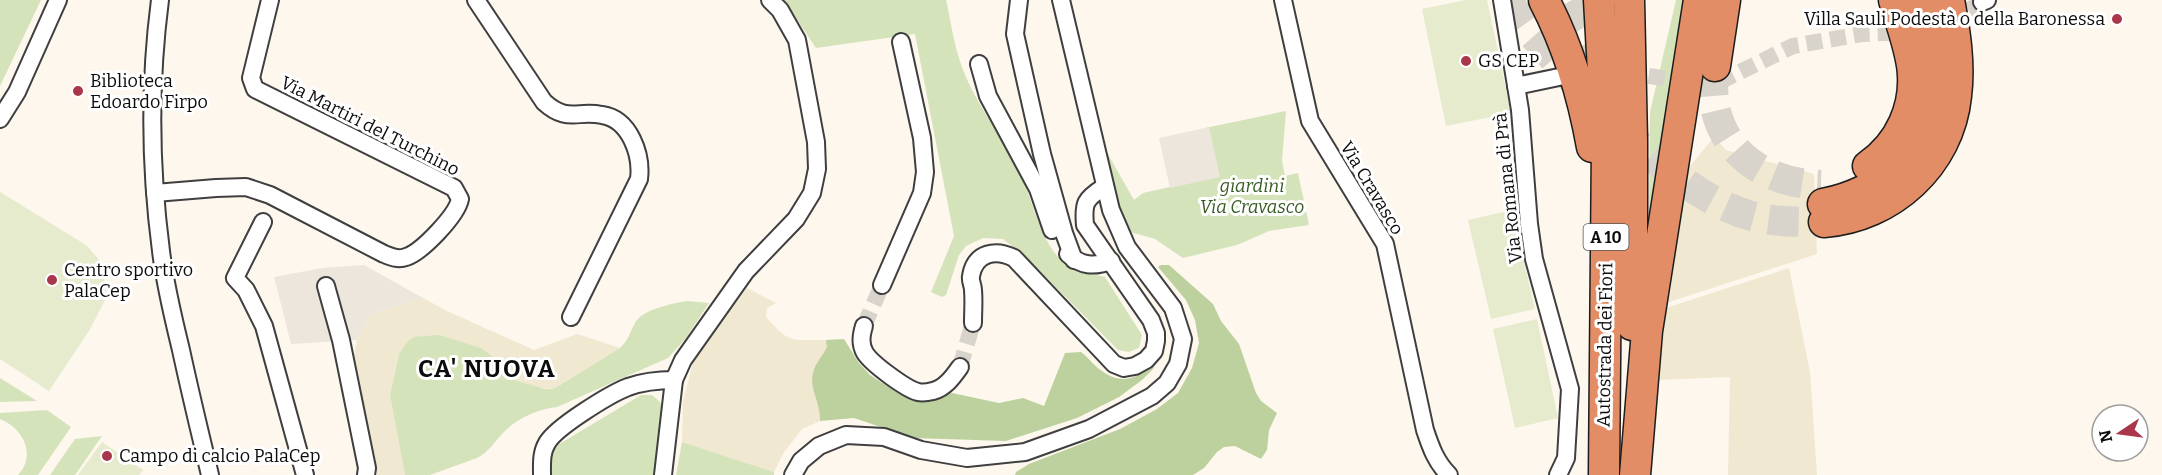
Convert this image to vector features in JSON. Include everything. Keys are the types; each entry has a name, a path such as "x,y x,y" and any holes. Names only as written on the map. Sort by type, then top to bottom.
{"highway":[{"path":"1544,0 1564,44 1587,119 1593,152 1606,289"},
{"name":"Autostrada dei Fiori","path":"1599,0 1607,142 1604,475"},
{"name":"Autostrada dei Fiori","path":"1629,0 1632,152 1630,475"},
{"path":"1635,475 1647,331 1699,0"},
{"path":"1715,66 1725,0"},
{"path":"1823,204 1849,177 1875,161 1895,140 1908,114 1914,83 1913,68 1894,0"},
{"path":"1823,204 1860,194 1884,179 1906,159 1924,134 1932,112 1936,89 1922,0"},
{"path":"1823,204 1861,216 1886,204 1918,178 1937,152 1950,125 1956,96 1957,60 1949,0"}],"street":[{"path":"0,119 17,92 58,0"},
{"path":"160,0 151,100 155,193 161,253 169,300 210,475"},
{"name":"Via Martiri del Turchino","path":"155,193 246,188 270,195 397,259 413,254 455,211 460,199 454,188 255,89 251,78 270,0"},
{"path":"476,0 544,102 554,111 565,115 608,116 623,127 634,141 638,153 639,179 571,317"},
{"path":"663,475 674,380 682,360 727,295 746,271 796,219 812,193 817,169 816,142 797,40 780,10 770,0"},
{"path":"1019,0 1015,34 1042,154 1074,260"},
{"path":"793,475 801,461 819,446 846,435 884,437 921,450 966,458 1025,452 1089,429 1152,396 1167,383 1178,364 1183,339 1173,308 1127,247 1111,210 1061,0"},
{"name":"Via Cravasco","path":"1283,0 1310,120 1385,244 1425,430 1442,472"},
{"name":"Via Romana di Prà","path":"1502,0 1516,86 1534,259 1570,388 1566,458 1558,475"},
{"path":"882,285 922,193 925,172 922,138 901,42"},
{"path":"979,64 988,96 1038,189 1056,239 1074,260 1088,266 1111,261"},
{"path":"1516,86 1558,77"},
{"path":"973,323 973,288 970,278 973,269 978,260 991,253 1003,252 1014,258 1114,364 1124,368 1135,366 1146,360 1154,351 1156,341 1156,333 1151,320 1085,225 1083,207 1090,196 1104,187"},
{"path":"263,222 235,278 246,290 264,326 305,475"},
{"path":"326,286 341,340 367,468 366,475"},
{"path":"864,326 861,339 864,352 872,362 918,392 934,391 950,381 960,367"},
{"path":"542,475 541,459 547,443 570,421 628,387 674,380"}],"shaded area":[{"path":"1209,127 1220,177 1170,188 1159,138"},
{"path":"1714,137 1726,150 1814,174 1817,254 1669,302 1686,171"},
{"path":"364,265 423,298 371,314 357,340 291,344 274,277 322,268"},
{"path":"1789,268 1810,372 1817,475 1728,475 1730,377 1656,380 1666,308"},
{"path":"747,288 776,303 767,308 766,317 787,337 797,340 826,340 828,347 813,372 814,392 820,411 820,421 802,429 784,452 774,472 682,442 683,401 693,363 711,334"},
{"path":"423,298 534,350 577,334 620,348 553,389 537,388 514,380 509,375 399,354 390,395 405,475 377,475 358,389 354,355 357,340 371,314"}],"green space":[{"path":"0,0 41,0 0,86"},
{"path":"784,0 946,0 962,67 982,108 1014,161 1051,247 1066,264 1105,277 1142,335 1139,348 1129,352 1118,350 1025,256 1003,239 983,238 966,246 959,255 946,295 942,297 931,292 954,236 915,34 816,48"},
{"name":"GS CEP","path":"1466,0 1487,0 1511,113 1446,126 1422,9"},
{"path":"1676,0 1685,0 1653,214 1649,213 1650,112"},
{"name":"giardini Via Cravasco","path":"1286,111 1282,160 1285,176 1298,173 1309,225 1269,231 1237,245 1183,258 1155,239 1130,232 1118,204 1105,149 1134,200 1143,193 1218,176 1205,128"},
{"name":"Centro sportivo PalaCep","path":"0,192 86,245 102,263 107,296 89,331 49,391 0,359"},
{"path":"1512,210 1535,309 1491,319 1468,220"},
{"path":"1169,265 1213,304 1221,321 1239,344 1256,393 1261,401 1277,413 1269,430 1267,450 1261,459 1235,446 1224,447 1204,468 1193,475 1015,475 1029,464 1120,429 1157,409 1178,393 1192,368 1199,343 1195,320 1186,300 1158,267"},
{"path":"687,301 709,303 686,338 668,358 557,407 522,418 510,426 477,458 430,475 405,475 390,395 399,354 408,341 414,337 439,335 481,348 493,357 514,380 553,389 620,348 638,318 644,314 666,305"},
{"path":"1537,319 1558,418 1515,428 1493,329"},
{"path":"844,339 859,363 870,375 899,394 923,402 952,393 999,403 1023,398 1044,406 1065,353 1081,352 1099,369 1116,378 1129,378 1155,367 1119,397 1077,418 1006,441 913,438 854,418 820,421 812,379 814,369 827,347 826,340"},
{"path":"0,378 37,401 0,402"},
{"path":"641,395 652,395 660,402 664,413 655,475 552,475 552,453 556,446"},
{"path":"47,410 71,427 38,475 18,475 26,459 25,443 15,429 0,419 0,413"},
{"path":"102,436 75,475 50,475 75,439"},
{"name":"Campo di calcio PalaCep","path":"102,442 143,470 139,475 78,475"},
{"path":"682,442 774,472 774,475 676,475"}],"tunnel":[{"path":"1507,0 1531,33 1580,88"},
{"path":"1572,0 1605,60"},
{"path":"1948,23 1982,2"},
{"path":"1625,72 1711,86 1793,46 1862,34 1909,32"},
{"path":"1715,66 1713,92 1717,115 1725,135 1738,152 1754,165 1774,176 1821,185"},
{"path":"1618,126 1683,181 1719,203 1759,218 1824,222"},
{"path":"864,326 882,285"},
{"path":"960,367 973,323"}],"place":[{"name":"Villa Sauli Podestà o della Baronessa","path":"2117,19"},
{"name":"GS CEP","path":"1466,61"},
{"name":"Biblioteca Edoardo Firpo","path":"78,91"},
{"name":"Centro sportivo PalaCep","path":"52,280"},
{"name":"Campo di calcio PalaCep","path":"107,456"}],"district":[{"name":"CA' NUOVA","path":"487,369"}]}
